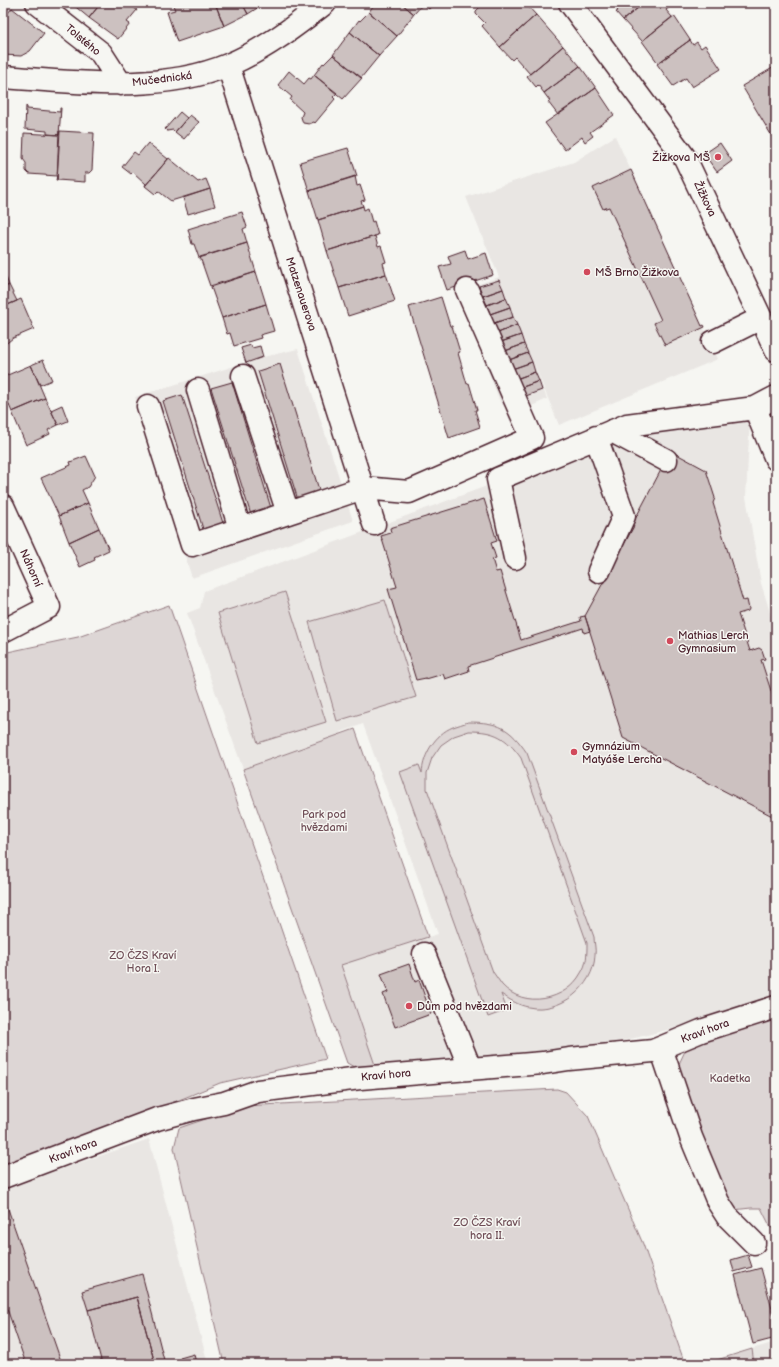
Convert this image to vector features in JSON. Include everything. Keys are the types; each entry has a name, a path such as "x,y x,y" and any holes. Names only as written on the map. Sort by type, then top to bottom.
{"street":[{"name":"Tolstého","path":"37,3 101,53 121,84"},
{"name":"Mučednická","path":"3,77 121,84 180,79 228,65 278,38 325,3"},
{"name":"Žižkova","path":"570,3 685,158 776,350"},
{"name":"Matzenauerova","path":"228,65 374,524"},
{"path":"148,406 192,544 363,488 409,492 532,438 467,290"},
{"path":"712,342 761,318"},
{"path":"243,376 288,513"},
{"path":"198,390 240,529"},
{"path":"515,558 498,479 627,424 755,408 776,397"},
{"path":"755,408 776,459"},
{"path":"604,434 666,460"},
{"path":"599,571 624,516 604,434"},
{"name":"Náhorní","path":"3,506 49,607 3,631"},
{"path":"424,954 470,1068"},
{"name":"Kraví hora","path":"3,1177 158,1119 194,1109 224,1103 258,1091 355,1078 543,1063 653,1051 701,1031 776,1007"},
{"path":"661,1048 691,1137 718,1202 727,1216 754,1243"}],"shaded area":[{"name":"MŠ Brno Žižkova","path":"615,136 718,359 559,425 531,357 547,399 512,415 500,402 458,291 499,277 466,197 574,162"},
{"path":"298,349 353,521 192,578 135,397 263,357"},
{"name":"Gymnázium Matyáše Lercha","path":"750,418 746,497 761,583 776,632 776,996 667,1030 558,1057 453,1060 375,1065 341,964 438,934 363,724 341,732 341,734 243,769 187,613 200,608 204,591 643,428"},
{"path":"149,1139 208,1364 3,1364 3,1189"},
{"path":"776,1342 776,1364 704,1364 752,1349"}],"green space":[{"path":"285,592 326,722 258,743 218,613"},
{"path":"385,600 416,697 337,721 309,622"},
{"name":"ZO ČZS Kraví Hora I.","path":"169,605 326,1059 220,1083 40,1158 3,1170 3,653 78,637"},
{"path":"468,722 488,723 503,728 521,744 527,753 594,937 595,955 589,978 573,996 552,1006 540,1008 528,1007 514,1002 501,994 507,1010 488,1017 400,772 419,765 422,773 425,759 431,746 436,740 447,730","holes":["469,731 493,734 505,740 521,758 587,943 586,962 574,983 565,990 544,998 533,999 511,993 502,985 493,972 427,789 427,773 432,758 441,745 454,736"]},
{"name":"Park pod hvězdami","path":"355,729 428,937 341,965 375,1065 354,1067 347,1063 243,769"},
{"name":"Kadetka","path":"776,1015 776,1226 771,1228 761,1208 733,1210 707,1149 678,1066 685,1051 693,1043"},
{"name":"ZO ČZS Kraví hora II.","path":"557,1089 566,1092 588,1116 643,1244 685,1364 224,1364 174,1148 179,1128 244,1106"},
{"path":"752,1349 754,1364 704,1364"}],"building":[{"path":"71,3 101,3 89,18"},
{"path":"101,3 128,3 137,10 127,22 130,24 118,39 89,18"},
{"path":"172,3 215,3 224,26 177,42 167,12 175,10"},
{"path":"215,3 242,3 248,14 224,26"},
{"path":"242,3 265,3 248,14"},
{"path":"375,3 401,3 414,14 397,36 369,12"},
{"path":"401,3 434,3 429,9 423,4 414,14"},
{"path":"484,3 525,3 536,15 500,47 482,26 485,23 476,14 476,11"},
{"path":"611,3 644,3 623,20"},
{"path":"644,3 670,3 672,5 666,10 672,17 642,41 623,20"},
{"path":"12,8 44,33 30,51 21,56 3,55 3,19"},
{"path":"369,12 397,36 379,56 350,32 359,20 360,21"},
{"path":"536,15 563,46 530,74 515,57 512,60 500,47"},
{"path":"674,16 690,40 658,63 642,41"},
{"path":"350,32 379,56 361,78 333,55"},
{"path":"690,40 693,45 697,42 701,48 705,45 721,69 692,87 686,78 673,86 657,64"},
{"path":"563,46 580,66 544,93 538,85 536,87 527,76"},
{"path":"333,55 362,78 343,99 314,75 323,63 324,64"},
{"path":"580,66 596,88 558,115 548,102 550,101 544,93"},
{"path":"776,66 776,143 742,86"},
{"path":"289,71 304,84 314,75 337,93 333,97 335,99 315,123 303,123 301,117 303,112 290,100 292,97 278,85"},
{"path":"596,88 614,115 590,132 593,136 585,142 582,137 565,150 545,123"},
{"path":"26,106 27,109 60,112 61,108 59,135 47,134 47,131 25,129"},
{"path":"180,112 187,118 175,132 173,130 167,131 165,129"},
{"path":"190,115 199,122 184,139 175,132"},
{"path":"60,131 94,133 92,170 89,173 85,173 85,182 57,180"},
{"path":"24,133 59,135 57,180 57,176 29,174 26,171 26,163 23,159"},
{"path":"148,143 168,159 145,186 146,184 133,172 131,174 122,167 134,152 138,155"},
{"name":"Žižkova MŠ","path":"720,143 732,161 717,172 704,154"},
{"path":"348,148 357,176 309,191 300,162"},
{"path":"169,158 198,182 206,179 210,189 171,201 158,191 155,194 145,186"},
{"path":"631,170 702,326 704,325 705,327 665,345 654,323 661,320 609,207 603,209 593,188"},
{"path":"355,176 357,186 360,185 365,200 361,201 363,206 318,220 309,191"},
{"path":"210,189 215,206 188,214 183,198"},
{"path":"363,206 364,210 368,208 378,235 327,251 318,220"},
{"path":"242,212 247,227 243,229 247,243 199,258 194,244 192,244 188,229"},
{"path":"375,236 378,247 381,246 386,262 383,263 386,274 339,288 327,251"},
{"path":"247,243 256,272 210,286 200,257"},
{"path":"465,250 468,259 486,253 493,275 447,290 439,267 451,264 448,256"},
{"path":"3,270 9,285 3,288"},
{"path":"256,272 266,304 222,318 211,287"},
{"path":"386,274 395,301 348,316 339,288"},
{"path":"499,280 503,289 483,296 479,286"},
{"path":"9,285 17,301 3,307 3,288"},
{"path":"503,289 506,298 487,305 483,296"},
{"path":"441,297 460,352 458,353 467,384 469,383 477,410 475,410 480,427 449,438 409,307"},
{"path":"506,298 510,307 490,314 487,305"},
{"path":"21,299 34,329 13,338 3,346 3,307"},
{"path":"266,304 274,331 260,335 261,338 234,346 230,333 227,334 222,318"},
{"path":"510,307 513,317 494,323 490,314"},
{"path":"513,317 517,325 498,333 494,323"},
{"path":"517,325 521,335 501,342 498,333"},
{"path":"521,335 524,344 505,351 501,342"},
{"path":"524,344 528,353 509,360 505,351"},
{"path":"251,345 252,348 260,346 263,357 246,363 241,348"},
{"path":"528,353 532,362 512,369 509,360"},
{"path":"43,360 52,380 40,385 31,365"},
{"path":"532,362 535,372 516,379 512,369"},
{"path":"280,364 320,493 298,500 258,371"},
{"path":"31,365 45,398 12,412 3,391 3,377"},
{"path":"535,372 539,381 520,388 516,379"},
{"path":"539,381 542,390 523,397 520,388"},
{"path":"232,382 271,508 251,515 211,388"},
{"path":"182,395 223,523 203,529 163,401"},
{"path":"45,398 58,425 48,430 50,434 26,445 12,412"},
{"path":"62,405 68,421 58,425 51,410"},
{"name":"Mathias Lerch Gymnasium","path":"671,451 706,470 715,498 713,503 743,601 747,600 749,609 748,611 738,614 750,651 759,648 762,650 765,659 761,660 776,706 776,818 623,738 585,616 634,526 632,525"},
{"path":"86,456 95,476 88,487 82,490 88,503 59,516 41,478 71,465 70,462"},
{"path":"484,499 497,541 491,543 496,558 492,559 496,572 500,571 521,640 581,621 580,617 585,616 590,631 584,633 583,628 502,654 468,666 469,671 445,679 443,674 416,680 388,589 397,587 381,536 391,533 390,528"},
{"path":"88,503 99,528 69,542 59,516"},
{"path":"99,528 109,550 94,557 95,560 80,567 69,542"},
{"path":"409,964 415,982 419,980 431,1014 395,1027 383,994 388,992 381,974"},
{"path":"7,1206 62,1364 26,1364 3,1297 3,1207"},
{"path":"748,1255 752,1267 734,1272 731,1260"},
{"path":"761,1268 776,1324 776,1338 753,1344 735,1275"},
{"path":"142,1274 165,1364 155,1364 137,1297 88,1310 82,1291"},
{"path":"137,1297 155,1364 102,1364 88,1310"},
{"path":"194,1354 196,1364 182,1364 180,1358"},
{"path":"753,1359 754,1364 736,1364"}],"place":[{"name":"Žižkova MŠ","path":"718,157"},
{"name":"MŠ Brno Žižkova","path":"587,272"},
{"name":"Mathias Lerch Gymnasium","path":"670,641"},
{"name":"Gymnázium Matyáše Lercha","path":"574,752"},
{"name":"Dům pod hvězdami","path":"409,1006"}]}
